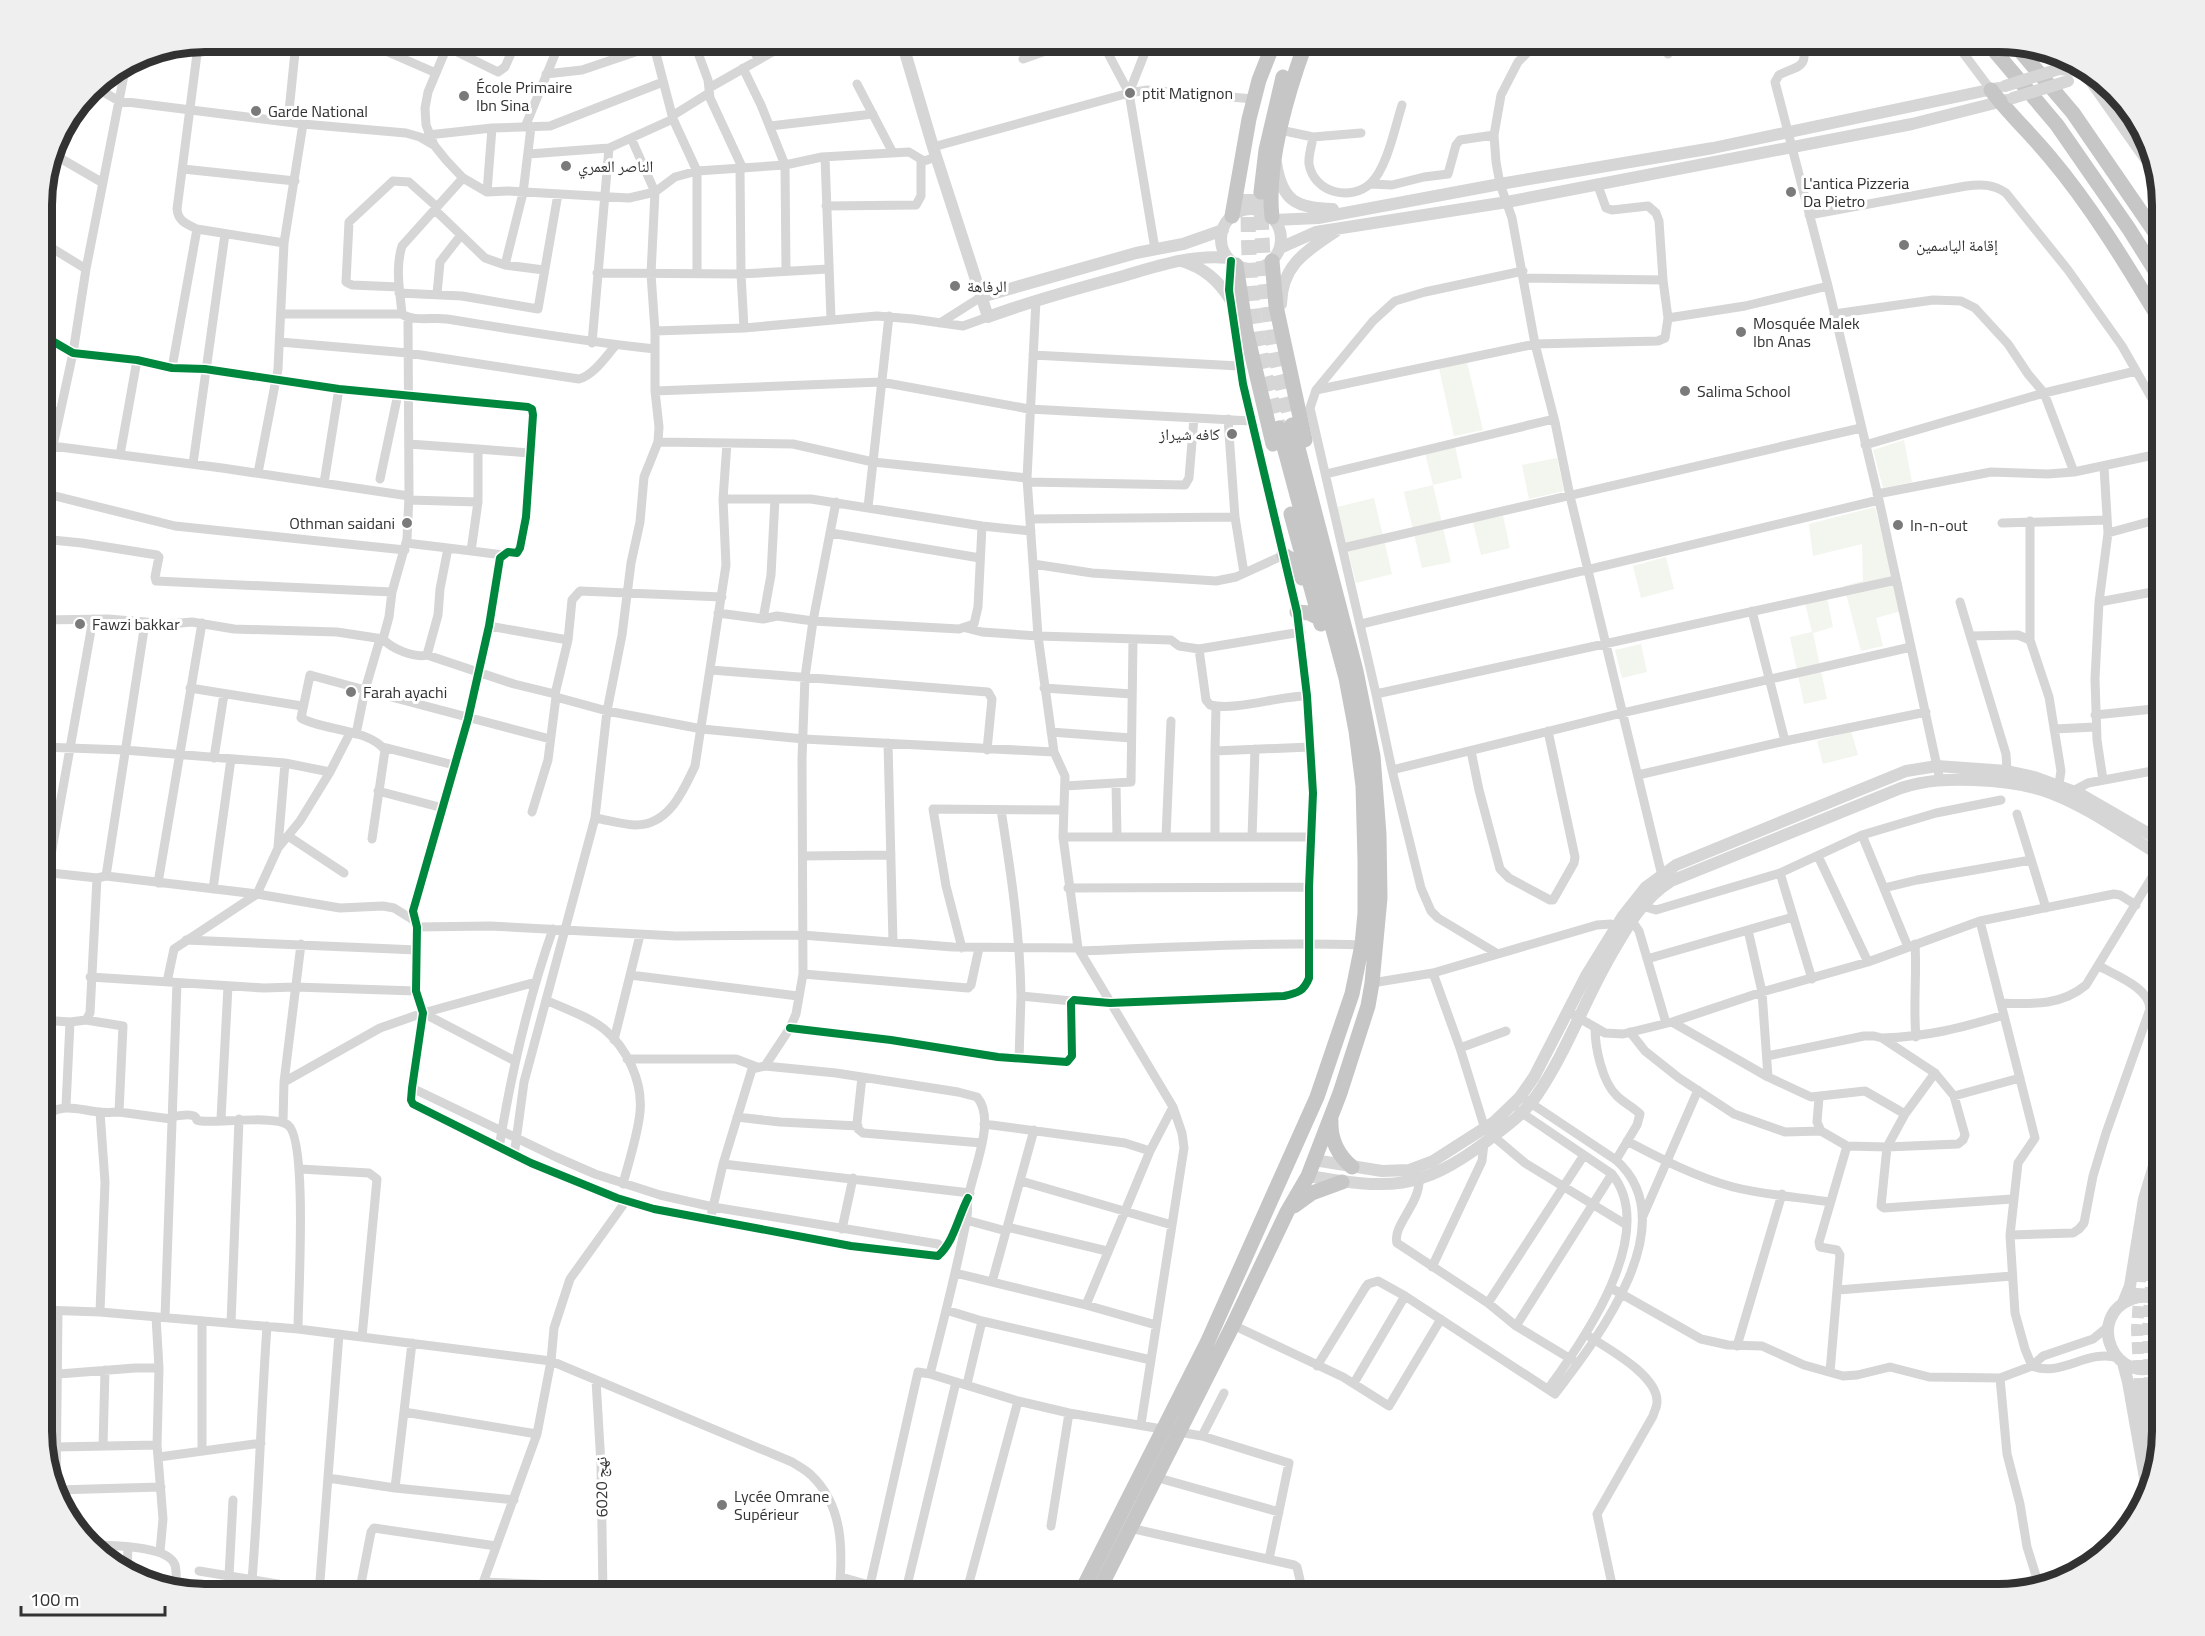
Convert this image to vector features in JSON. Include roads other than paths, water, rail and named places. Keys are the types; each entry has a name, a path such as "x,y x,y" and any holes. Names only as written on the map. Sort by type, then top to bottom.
{"highway":[{"path":"1232,216 1254,99 1270,52"},
{"path":"1280,52 1257,129 1255,193 1275,104 1292,52"},
{"path":"1273,218 1270,193 1280,130 1290,87 1302,52"},
{"path":"1995,52 2057,125 2152,266"},
{"path":"2024,55 2073,113 2152,228"},
{"path":"2002,94 2078,193 2152,307"},
{"path":"1276,254 1274,295 1337,571 1339,604"},
{"path":"1232,262 1256,373 1310,585 1347,724 1360,759"},
{"path":"1085,1584 1207,1343 1307,1120 1327,1073 1352,993 1362,945 1365,871 1360,759 1346,678 1285,427 1339,604 1363,698 1376,786 1380,898 1368,1006 1331,1119 1308,1159 1287,1165"},
{"path":"1284,555 1292,560 1301,577 1310,585"},
{"path":"1297,612 1309,613 1319,618"},
{"path":"1331,1119 1330,1128 1335,1146 1352,1167"},
{"path":"1101,1584 1233,1325 1287,1212 1308,1176 1307,1120"},
{"path":"1287,1212 1312,1193 1342,1182"}],"street":[{"path":"1108,52 1129,93 1155,249"},
{"path":"1129,93 1145,52"},
{"path":"1528,52 1518,62 1508,79 1499,104 1494,135 1500,184 1512,218 1535,344 1604,644 1663,880"},
{"path":"1805,52 1804,62 1798,68 1779,75 1775,82 1828,286 1878,497 1940,780"},
{"path":"1964,52 2002,94"},
{"path":"198,53 177,213 184,223 197,229 285,243"},
{"path":"288,121 293,53"},
{"path":"390,53 436,73"},
{"path":"444,53 426,100 425,117 428,135 463,178 486,192 606,198 638,197 655,192 675,177 697,171 785,165 825,157 893,153 911,153 921,160"},
{"path":"464,53 498,72 505,67 511,53"},
{"path":"505,265 523,193 529,154 528,127 555,53"},
{"path":"546,74 582,70 634,53"},
{"path":"656,53 673,117 697,171 698,273"},
{"path":"697,53 709,91 742,169 741,273 744,328"},
{"path":"755,53 758,59"},
{"path":"529,154 609,148 673,117 743,68 770,53"},
{"path":"905,53 988,317"},
{"path":"1023,59 1041,53"},
{"path":"743,68 785,165 786,270"},
{"path":"655,331 744,328 889,316 963,326 1036,300 1181,261 1205,257 1232,262 1251,269 1259,268 1304,236 1507,202 1912,124 2002,94 2059,69 2067,68"},
{"path":"1021,996 1110,1003 1297,993 1305,989 1309,978 1310,837 1313,793 1301,632 1239,366 1228,280 1232,262 1221,244 1222,230 1232,216 1248,209 1273,218 1318,218 2002,94 2068,81 2075,73"},
{"path":"53,441 73,353 86,269 124,76"},
{"path":"428,135 557,124 663,82"},
{"path":"2091,83 2145,161"},
{"path":"857,84 893,153"},
{"path":"921,160 935,152 1129,93 1147,90 1254,99"},
{"path":"103,92 119,101 303,124 406,133 420,137 434,145"},
{"path":"1313,137 1309,163 1314,177 1323,187 1337,193 1354,193 1371,184 1380,170 1402,105"},
{"path":"770,126 873,114"},
{"path":"258,473 276,379 285,243 303,124"},
{"path":"486,192 492,129"},
{"path":"1280,130 1313,137 1361,133"},
{"path":"1371,184 1392,185 1424,177 1445,175 1449,171 1456,145 1460,140 1494,135"},
{"path":"514,1156 524,1082 595,818 607,711 640,522 644,477 658,442 651,274 655,192 631,138"},
{"path":"592,343 609,148"},
{"path":"825,157 831,320"},
{"path":"60,158 103,183"},
{"path":"1275,159 1281,184 1296,203 1313,209 1352,211"},
{"path":"826,206 916,205 921,196 921,160"},
{"path":"183,169 295,181"},
{"path":"380,479 403,394 408,353 405,316 399,290 402,246 463,178"},
{"path":"544,270 505,265 485,258 409,182 393,181 349,222 346,282 352,285 462,296 538,309 558,194"},
{"path":"1316,390 1535,344 1662,340 1667,335 1668,318 1663,280 1661,230 1656,213 1648,206 1612,210 1606,208 1597,183"},
{"path":"1809,215 1979,184 1998,187 2006,193 2068,270 2122,346 2152,399"},
{"path":"1352,211 1354,193"},
{"path":"1273,218 1280,233 1276,254"},
{"path":"1280,326 1282,293 1292,268 1305,252 1341,228"},
{"path":"172,368 197,229"},
{"path":"940,323 981,297 1155,249 1197,240 1222,230"},
{"path":"193,464 225,234"},
{"path":"437,294 440,262 461,235"},
{"path":"53,249 86,269"},
{"path":"1181,261 1210,274 1230,299"},
{"path":"597,273 741,273 828,269"},
{"path":"1498,954 1438,918 1431,911 1421,888 1311,415 1311,404 1316,390 1373,321 1395,301 1425,292 1524,275 1663,280"},
{"path":"1668,318 1745,306 1828,286"},
{"path":"1036,300 1027,480 1044,688 1054,752 1065,776 1062,837 1068,888 1079,950 1173,1107 1182,1133 1184,1148 1141,1424"},
{"path":"1834,314 1933,300 1961,301 1975,308 1992,326 2044,393 2074,472"},
{"path":"282,314 444,319 592,343 655,350"},
{"path":"868,507 889,316"},
{"path":"53,341 73,353 137,360 172,368 205,369 339,389 532,409 526,517 520,548 517,553 508,552 500,558 489,626 468,718 413,911 417,950 416,992 423,1013 411,1100 418,1108 514,1156 626,1201 654,1209 851,1246 938,1256 945,1250 969,1195"},
{"path":"280,342 408,353 579,379 584,378 595,369 616,345"},
{"path":"1033,355 1239,366"},
{"path":"120,455 137,360"},
{"path":"1865,445 2044,393 2136,372"},
{"path":"655,391 881,382 1029,409 1251,421"},
{"path":"324,483 339,389"},
{"path":"160,1552 163,1519 157,1445 160,1317 171,1118 174,950 185,940 257,894 278,848 300,821 353,734 389,617 392,592 405,547 409,498 409,444 403,394"},
{"path":"53,411 59,413"},
{"path":"658,442 793,444 873,462 1027,480 1185,485 1189,478 1194,417"},
{"path":"1228,419 1235,517 1244,573"},
{"path":"1326,474 1554,419"},
{"path":"1343,548 1861,428"},
{"path":"595,818 637,825 653,822 666,815 682,795 696,766 726,566 723,499 727,442"},
{"path":"409,444 529,453"},
{"path":"53,446 258,473 409,498 478,502"},
{"path":"471,551 478,502 478,450"},
{"path":"1360,624 1588,571 1878,497 1991,472 2048,474 2074,472 2152,456"},
{"path":"2103,780 2095,715 2095,656 2108,533 2104,467"},
{"path":"53,496 175,526 405,547 448,548 503,555"},
{"path":"723,499 811,499 982,526 1031,531"},
{"path":"763,619 771,575 775,499"},
{"path":"710,1220 723,1164 752,1069 761,1066 790,1029 796,1014 803,974 805,677 813,621 836,502"},
{"path":"1031,519 1235,517"},
{"path":"2002,523 2107,520"},
{"path":"2030,521 2030,640 2049,697 2061,771 2058,791"},
{"path":"2108,533 2152,521"},
{"path":"965,628 974,624 978,607 982,526"},
{"path":"831,533 980,558"},
{"path":"53,540 157,555 159,557 156,581 392,592"},
{"path":"427,655 438,615 448,548"},
{"path":"1033,564 1092,573 1204,582 1226,580 1284,555"},
{"path":"1377,694 1896,580"},
{"path":"532,812 548,760 556,696 568,640 572,600 576,593 589,591 722,597"},
{"path":"2099,602 2152,592"},
{"path":"1960,602 2006,754 2007,771"},
{"path":"1752,611 1785,741"},
{"path":"718,613 763,619 777,616 813,621 965,628 982,632 1038,636 1171,640 1179,646 1199,649 1301,632"},
{"path":"53,620 202,623 234,629 337,632 382,639 387,644 403,651 422,656 427,655 607,711 702,729 804,739 1054,752"},
{"path":"53,834 71,748 93,620"},
{"path":"86,1020 90,1013 90,977 102,877 145,623"},
{"path":"158,883 202,623"},
{"path":"489,626 568,640"},
{"path":"1971,636 2018,635 2030,640"},
{"path":"1065,786 1131,782 1133,640"},
{"path":"1392,770 1622,713 1911,647"},
{"path":"1199,649 1206,700 1210,705 1307,696"},
{"path":"711,670 988,693 992,699 987,750"},
{"path":"454,765 383,747 353,734 301,718 310,675 550,739"},
{"path":"190,688 302,706"},
{"path":"1044,688 1132,694"},
{"path":"214,758 224,694"},
{"path":"1215,837 1216,706"},
{"path":"2095,715 2152,709"},
{"path":"1638,776 1785,741 1926,712"},
{"path":"1166,837 1171,722"},
{"path":"2054,729 2096,727"},
{"path":"1471,751 1500,868 1509,878 1553,900 1574,863 1575,857 1548,731"},
{"path":"1050,732 1131,738"},
{"path":"888,743 893,942"},
{"path":"53,747 124,750 285,763 330,772"},
{"path":"372,839 385,750 383,747"},
{"path":"1215,751 1310,747"},
{"path":"1252,837 1255,749"},
{"path":"213,889 231,759"},
{"path":"278,848 285,763"},
{"path":"1521,1105 1586,976 1638,905 1676,865 1896,775 1916,768 1937,766 2007,771 2058,791 2071,802 2152,851"},
{"path":"2073,791 2082,785 2152,771"},
{"path":"1663,880 1901,788 1940,780 2012,783 2058,791 2073,791 2152,836"},
{"path":"1116,784 1117,837"},
{"path":"378,791 443,808"},
{"path":"1638,905 1656,910 1780,873 1862,835 1936,813 2001,800"},
{"path":"962,948 946,886 933,809 1064,810"},
{"path":"1001,810 1016,904 1020,949 1019,1059"},
{"path":"2017,814 2046,908"},
{"path":"1862,835 1911,945 1917,969 1913,1016 1916,1037"},
{"path":"288,836 344,873"},
{"path":"1062,837 1310,837"},
{"path":"803,856 891,855"},
{"path":"1818,856 1868,962"},
{"path":"1884,888 2031,860"},
{"path":"53,873 257,894 340,908 383,906 394,908 416,924 640,935 802,935 962,948 1079,950 1309,943 1362,945"},
{"path":"1780,873 1812,979"},
{"path":"2001,1003 2043,1004 2070,996 2086,985 2152,877"},
{"path":"1068,888 1309,887"},
{"path":"1567,1011 1595,1028 1614,1035 1669,1022 1762,992 1868,962 1980,921 2117,894 2136,905"},
{"path":"1647,959 1793,917"},
{"path":"1980,921 2035,1137 2018,1163 2012,1199 2010,1235 2017,1322 2032,1366"},
{"path":"1372,983 1433,973 1597,925 1625,923 1639,931 1669,1022 1768,1077 1811,1097 1819,1098 1866,1091 1905,1114"},
{"path":"1308,1176 1342,1182 1388,1185 1419,1180 1460,1160 1542,1087 1579,1018 1625,923"},
{"path":"499,1148 515,1061 553,929"},
{"path":"1748,930 1762,992 1768,1077"},
{"path":"614,1040 640,935"},
{"path":"185,940 417,950"},
{"path":"283,1122 284,1082 301,944"},
{"path":"803,974 968,988 971,985 979,948"},
{"path":"2010,1235 2073,1233 2084,1224 2093,1176 2106,1133 2150,1009 2149,999 2142,991 2099,966"},
{"path":"1432,1267 1482,1161 1487,1136 1460,1048 1433,973"},
{"path":"630,975 798,996"},
{"path":"90,977 264,988 295,987 416,992"},
{"path":"284,1082 380,1028 423,1013 536,982"},
{"path":"221,1119 228,986"},
{"path":"546,1000 587,1018 604,1029 627,1059 638,1083 640,1112 623,1184"},
{"path":"790,1029 891,1040 1019,1059 1067,1062 1072,1056 1072,1001"},
{"path":"423,1013 515,1061"},
{"path":"1767,1056 1864,1036 1916,1037 1960,1028 2004,1015"},
{"path":"53,1021 86,1020 123,1026 119,1112"},
{"path":"66,1107 70,1022"},
{"path":"1595,1028 1597,1053 1611,1089 1640,1114 1637,1125 1616,1160"},
{"path":"1460,1048 1506,1031"},
{"path":"1630,1032 1645,1051 1679,1078 1734,1114 1757,1123 1785,1132 1821,1131 1847,1146 1887,1147 1960,1143 1965,1135 1953,1096 1935,1073 1882,1038"},
{"path":"627,1059 736,1059 761,1066 862,1077 970,1094 980,1100 984,1124 982,1143 969,1195 955,1273 930,1374"},
{"path":"1935,1073 1905,1114 1887,1147 1880,1203 1884,1208 2012,1199"},
{"path":"862,1077 858,1129 863,1132 982,1143"},
{"path":"1953,1096 2020,1078"},
{"path":"412,1088 556,1157 623,1184 713,1207 938,1244 945,1250"},
{"path":"1642,1218 1698,1090"},
{"path":"1819,1098 1817,1122 1821,1131"},
{"path":"1317,1366 1368,1284 1378,1281 1405,1296 1552,1392 1589,1336 1611,1288 1624,1245 1625,1196 1612,1174 1521,1105"},
{"path":"1521,1105 1616,1160 1634,1179 1639,1193 1642,1218 1640,1245 1630,1277 1622,1294 1589,1336"},
{"path":"53,1111 66,1107 171,1118 188,1115 200,1121 239,1119 283,1122 294,1132 300,1169 298,1329"},
{"path":"1086,1305 1150,1151 1173,1107"},
{"path":"100,1112 105,1182 100,1312"},
{"path":"737,1118 858,1126"},
{"path":"231,1323 239,1119"},
{"path":"984,1124 1125,1143 1150,1151"},
{"path":"992,1282 1034,1130"},
{"path":"1308,1159 1396,1172 1421,1167 1487,1136"},
{"path":"1487,1136 1592,1205 1626,1224"},
{"path":"1627,1141 1666,1162 1707,1179 1736,1187 1830,1202"},
{"path":"1830,1372 1838,1290 1839,1252 1824,1249 1819,1245 1847,1146"},
{"path":"1488,1303 1584,1155"},
{"path":"723,1164 853,1178 969,1195"},
{"path":"300,1169 369,1173 377,1179 362,1336"},
{"path":"2124,1303 2130,1286 2144,1199 2152,1172"},
{"path":"1516,1326 1612,1174"},
{"path":"842,1229 853,1178"},
{"path":"1419,1180 1417,1197 1397,1231 1398,1243 1488,1303 1516,1326 1574,1361"},
{"path":"1021,1181 1172,1225"},
{"path":"1737,1346 1782,1194"},
{"path":"531,1584 483,1582 537,1434 551,1361 554,1328 570,1279 626,1201"},
{"path":"2152,1209 2147,1269 2152,1251"},
{"path":"966,1220 1107,1251"},
{"path":"955,1273 1086,1305 1156,1325"},
{"path":"1838,1290 2012,1276"},
{"path":"1611,1288 1692,1335 1719,1344 1770,1348 1804,1365 1850,1376 1890,1367 1929,1377 2000,1378 2032,1366 2043,1356 2097,1336 2109,1326"},
{"path":"1353,1383 1405,1296"},
{"path":"2145,1477 2128,1382 2121,1360 2109,1340 2109,1326 2115,1311 2124,1303 2141,1297 2152,1298"},
{"path":"946,1310 982,1321 1151,1360"},
{"path":"53,1311 100,1312 298,1329 551,1361 792,1462 811,1474 826,1494 840,1526 840,1584"},
{"path":"56,1463 59,1374 58,1311"},
{"path":"1233,1325 1353,1383 1389,1406 1440,1319"},
{"path":"202,1321 202,1451"},
{"path":"967,1384 982,1321"},
{"path":"252,1580 259,1492 267,1326"},
{"path":"321,1584 339,1334"},
{"path":"1589,1336 1646,1378 1655,1391 1657,1403 1653,1416 1597,1514 1612,1584"},
{"path":"395,1488 412,1343"},
{"path":"2032,1366 2043,1369 2054,1368 2101,1355 2121,1360 2140,1369 2152,1368"},
{"path":"59,1374 159,1368"},
{"path":"103,1446 105,1370"},
{"path":"870,1584 918,1372 1069,1413 1202,1436 1289,1463 1269,1559"},
{"path":"2000,1378 2007,1454 2020,1504 2027,1547 2037,1578"},
{"name":"نهج 6020","path":"596,1380 601,1465 603,1584"},
{"path":"906,1584 956,1382"},
{"path":"2149,1459 2146,1442 2145,1389 2152,1422"},
{"path":"1202,1436 1224,1393"},
{"path":"969,1584 1018,1401"},
{"path":"404,1412 537,1434"},
{"path":"1051,1526 1069,1413"},
{"path":"159,1457 261,1443"},
{"path":"56,1449 157,1445"},
{"path":"1155,1477 1279,1512"},
{"path":"328,1478 395,1488 514,1500"},
{"path":"65,1492 161,1487"},
{"path":"229,1576 233,1500"},
{"path":"362,1584 371,1532 374,1528 496,1546"},
{"path":"1130,1528 1297,1567 1300,1584"},
{"path":"105,1546 160,1552 171,1558 175,1566 176,1581"},
{"path":"127,1562 128,1547"},
{"path":"200,1571 274,1584"},
{"path":"841,1577 866,1584"}],"tunnel":[{"path":"1261,192 1263,261 1269,313 1273,342 1292,425"},
{"path":"1248,194 1254,320 1279,428"},
{"path":"2140,1390 2137,1329 2141,1268"},
{"path":"2150,1389 2148,1329 2152,1270"}],"place":[{"name":"ptit Matignon","path":"1130,93"},
{"name":"École Primaire Ibn Sina","path":"464,96"},
{"name":"Garde National","path":"256,111"},
{"name":"الناصر العمري","path":"566,166"},
{"name":"L'antica Pizzeria Da Pietro","path":"1791,192"},
{"name":"إقامة الياسمين","path":"1904,245"},
{"name":"الرفاهة","path":"955,286"},
{"name":"Mosquée Malek Ibn Anas","path":"1741,332"},
{"name":"Salima School","path":"1685,391"},
{"name":"کافه شيراز","path":"1232,434"},
{"name":"Othman saidani","path":"407,523"},
{"name":"In-n-out","path":"1898,525"},
{"name":"Fawzi bakkar","path":"80,624"},
{"name":"Farah ayachi","path":"351,692"},
{"name":"Lycée Omrane Supérieur","path":"722,1505"}]}
